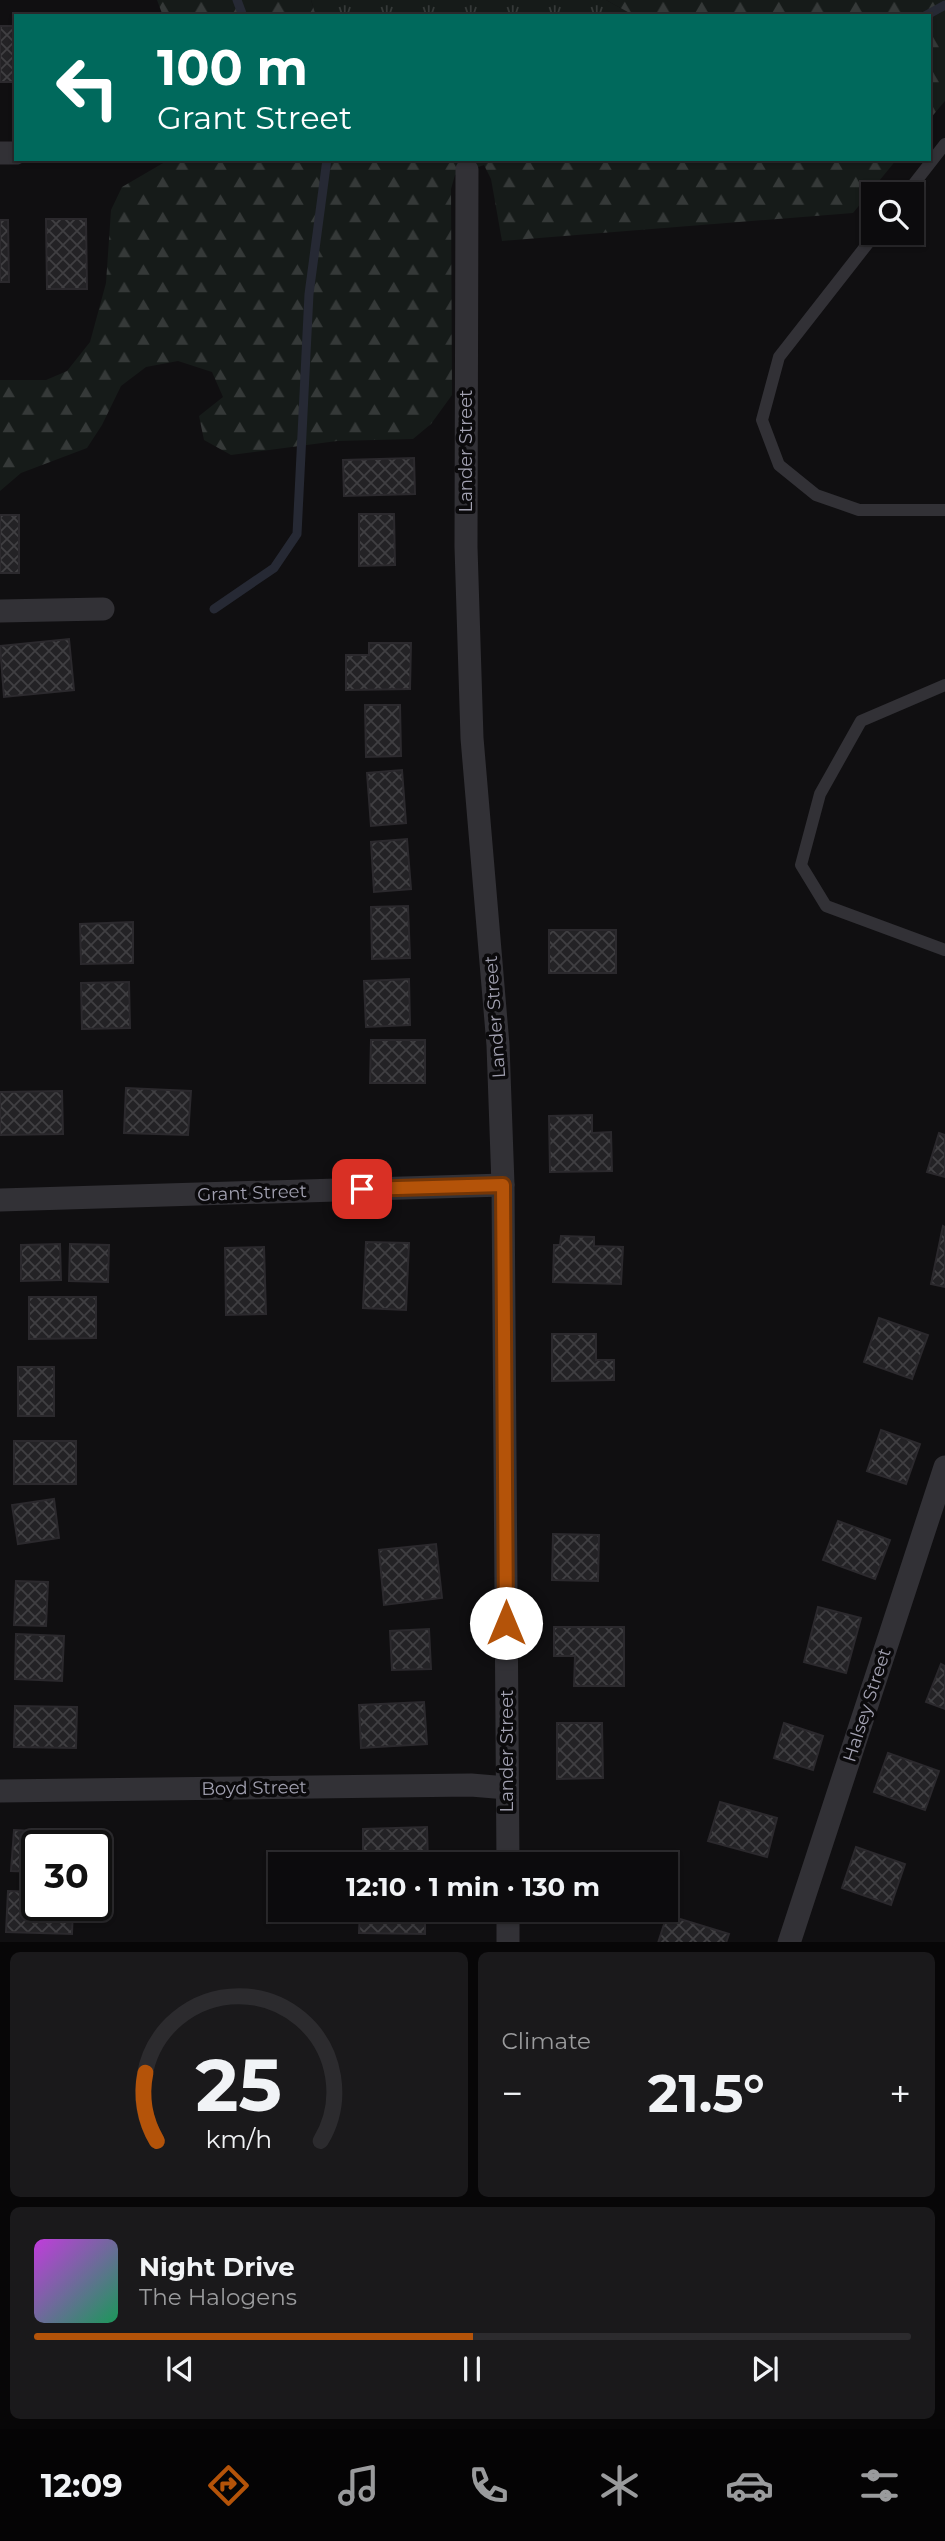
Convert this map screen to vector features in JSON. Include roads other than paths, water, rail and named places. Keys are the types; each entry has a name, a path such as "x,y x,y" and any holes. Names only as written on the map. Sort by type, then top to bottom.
{"street":[{"name":"Lander Street","path":"467,170 466,547 472,738 498,1045 503,1185 508,1852"},
{"path":"0,611 103,609"},
{"name":"Grant Street","path":"0,1200 503,1185"},
{"name":"Halsey Street","path":"789,1942 945,1467"},
{"name":"Boyd Street","path":"0,1791 471,1785 507,1788"},
{"path":"508,1922 508,1942"}],"lane":[{"path":"916,182 945,145"},
{"path":"867,245 779,357 762,420 779,465 816,495 859,510 945,510"},
{"path":"945,685 861,721 820,794 800,865 825,906 945,950"}],"waterway":[{"path":"237,0 242,14"},
{"path":"929,14 945,5"},
{"path":"214,609 274,568 297,534 309,294 327,161"}]}
